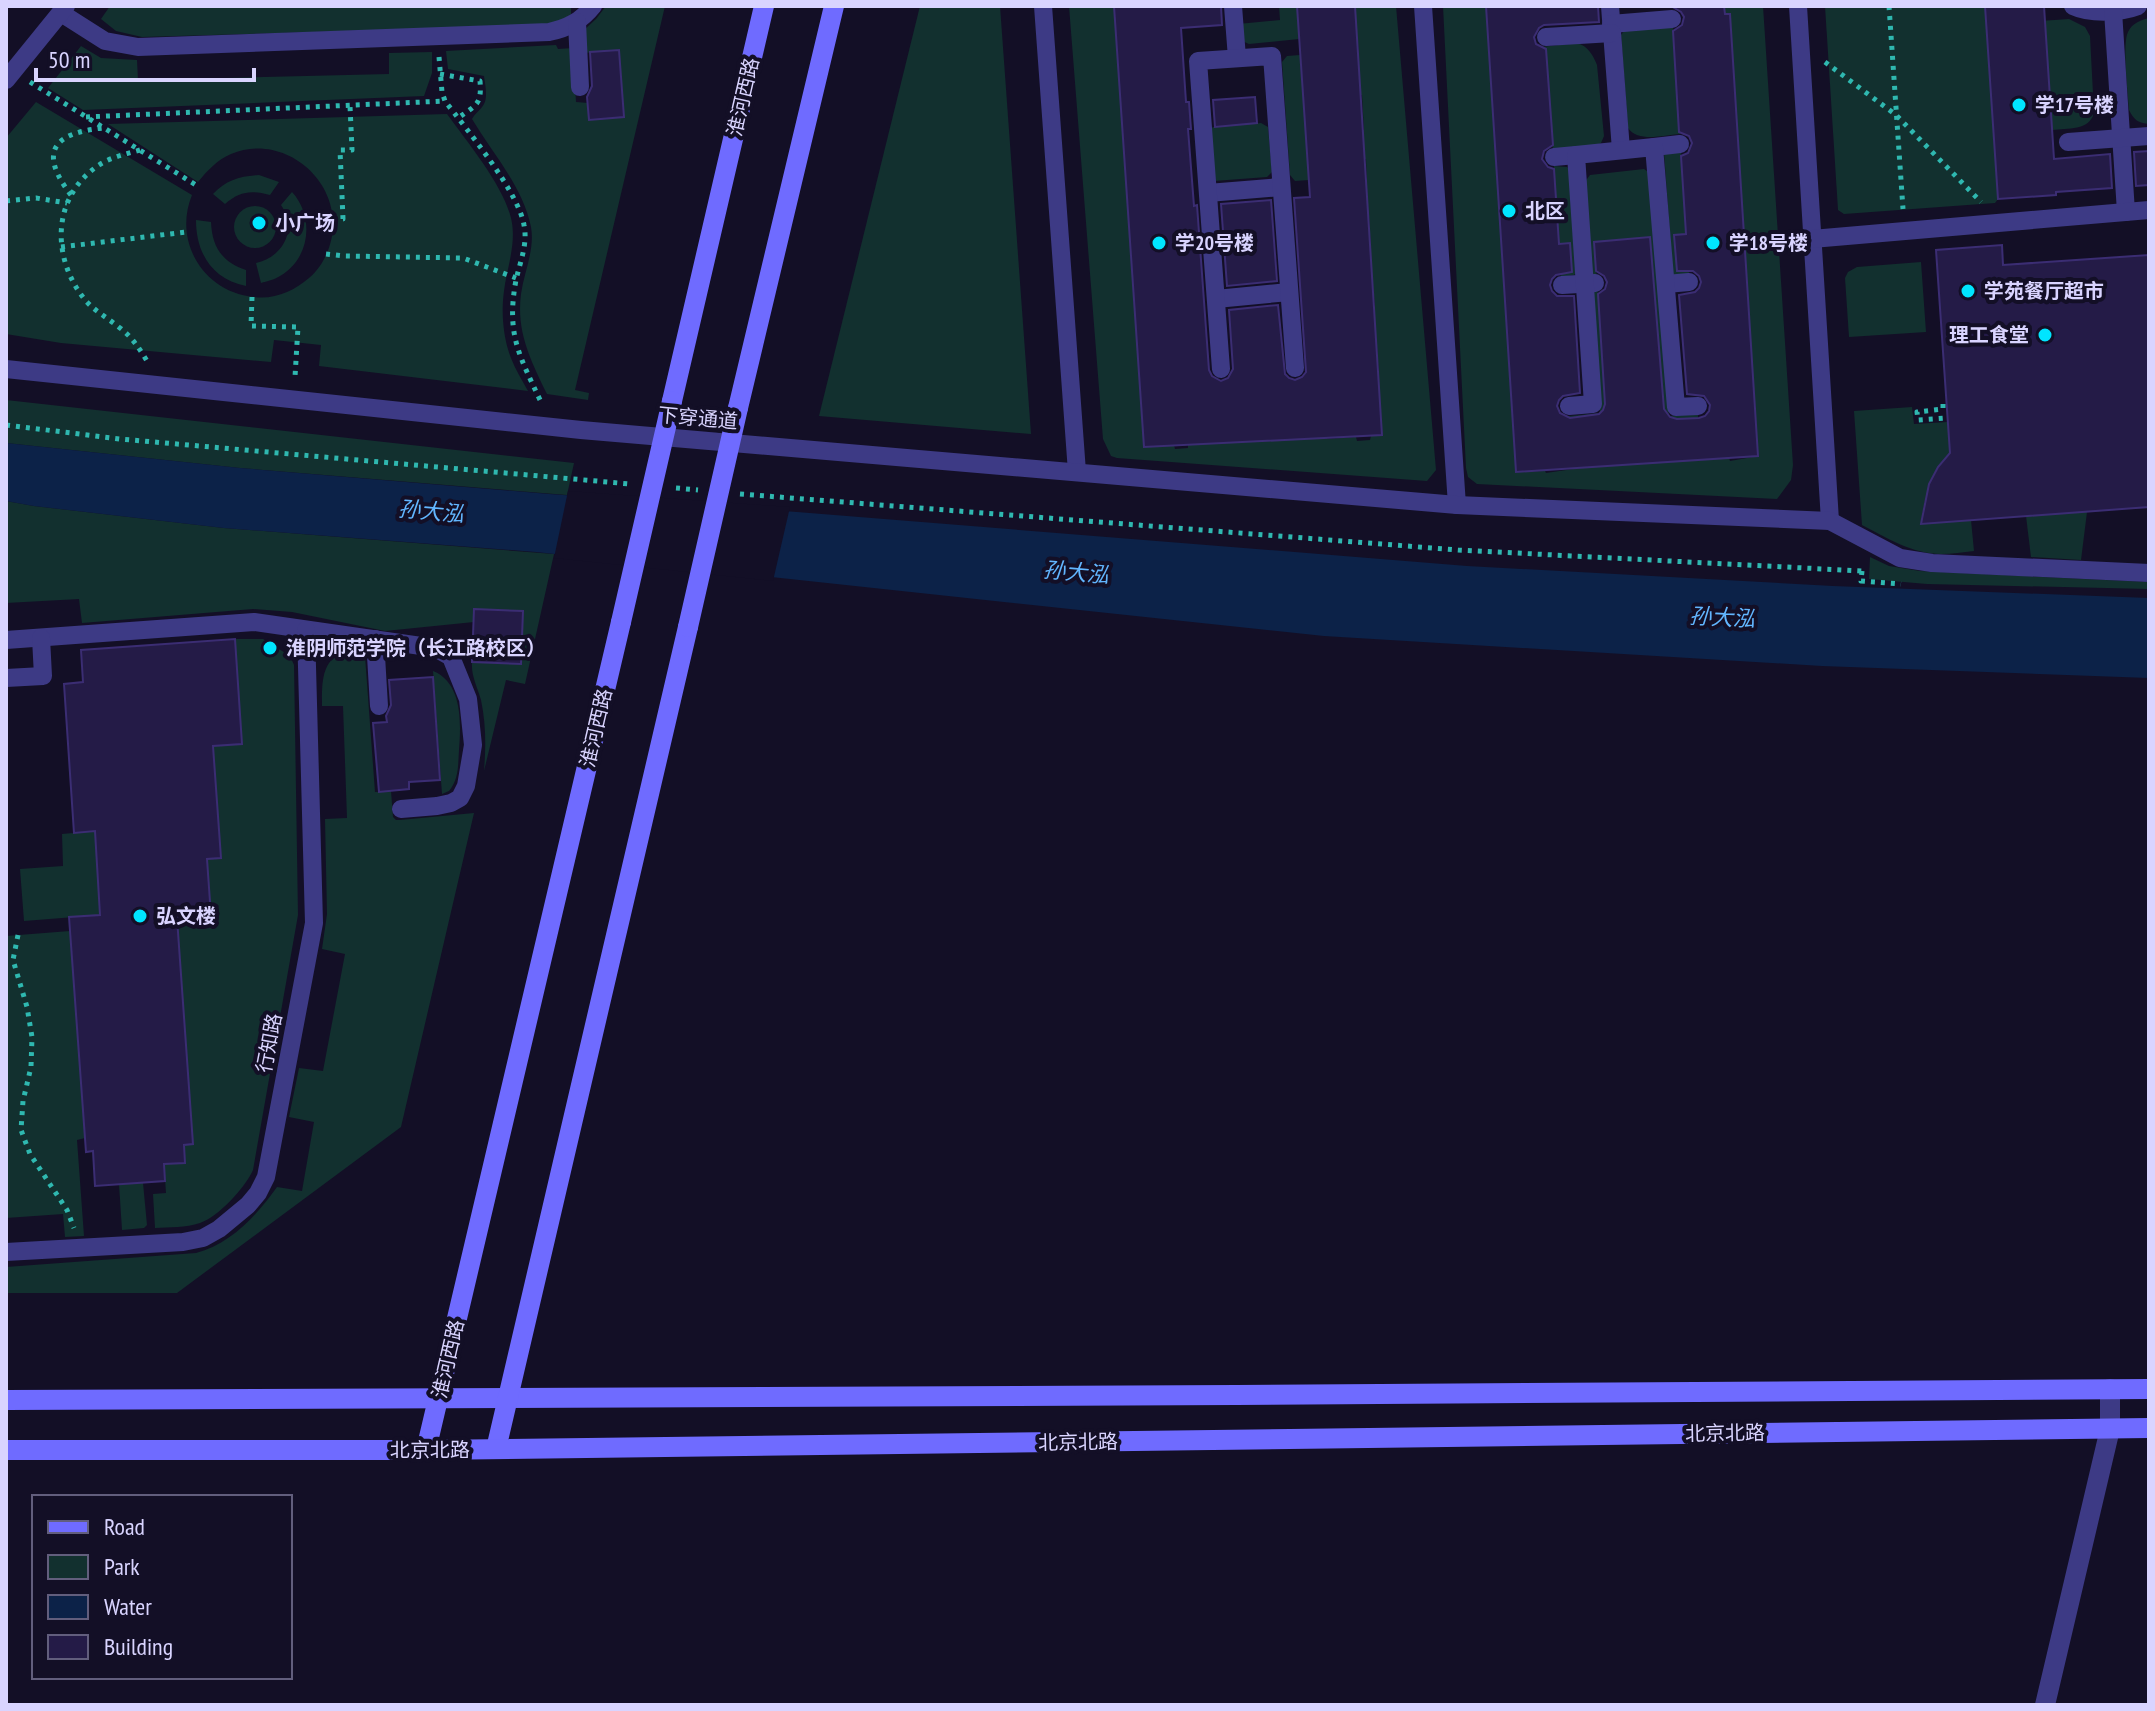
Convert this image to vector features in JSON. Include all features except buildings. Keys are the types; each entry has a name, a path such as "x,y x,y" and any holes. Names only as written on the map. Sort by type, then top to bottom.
{"main road":[{"name":"淮河西路","path":"426,1450 764,6"},
{"path":"496,1449 834,6"},
{"name":"北京北路","path":"6,1400 2149,1389"},
{"name":"北京北路","path":"6,1450 426,1450 2149,1428"}],"street":[{"path":"2045,1705 2110,1429 2110,1389"}],"lane":[{"path":"10,76 63,10 105,41 138,47 549,32 565,29 577,22 593,6"},
{"path":"1043,6 1077,472"},
{"path":"1233,6 1237,58"},
{"path":"1423,6 1457,505"},
{"path":"1798,6 1830,521 1900,558 1932,563 2149,573"},
{"path":"2073,6 2113,11 2138,6"},
{"path":"2113,11 2126,212"},
{"path":"1546,37 1611,21 1672,19"},
{"path":"1611,21 1621,150"},
{"path":"577,22 580,87"},
{"path":"1221,369 1198,61 1272,56 1295,368"},
{"path":"2068,142 2149,136"},
{"path":"1554,157 1680,144"},
{"path":"1654,147 1668,396 1676,407 1698,406"},
{"path":"1569,406 1600,403 1591,284 1576,155"},
{"path":"1208,193 1281,187"},
{"path":"1812,239 2149,210"},
{"path":"1661,280 1689,282"},
{"path":"1562,285 1591,284"},
{"path":"1216,299 1289,292"},
{"name":"下穿通道","path":"6,369 581,430 1457,505 1830,521"},
{"path":"6,640 254,622 435,648 451,657 468,699 473,745 466,786 460,798 451,803 401,809"},
{"name":"行知路","path":"6,1252 183,1242 203,1238 248,1205 266,1177 314,923 306,630"},
{"path":"6,678 43,676 41,638"},
{"path":"375,639 379,706"}],"path":[{"path":"1889,6 1903,215"},
{"path":"437,36 445,101 494,167 517,205 524,225 525,245 511,312 517,350 541,402"},
{"path":"1821,59 1896,115 1987,208"},
{"path":"440,74 480,81 479,103 458,118"},
{"path":"10,76 86,117 196,185"},
{"path":"86,117 445,101"},
{"path":"333,220 343,219 340,150 352,150 350,106"},
{"path":"71,195 58,177 54,162 55,147 65,136 80,130 104,128"},
{"path":"140,150 100,164 71,195 61,220 61,247 70,276 87,302 136,343 147,361"},
{"path":"6,201 36,198 67,203"},
{"path":"61,247 186,232"},
{"path":"326,254 463,258 516,278"},
{"path":"252,297 251,326 298,327 295,377"},
{"path":"1943,404 1943,409 1917,412 1918,420 1948,418"},
{"path":"6,425 120,439 641,485"},
{"path":"672,488 704,491"},
{"path":"736,494 1458,550 1862,571"},
{"path":"1861,581 1862,559"},
{"path":"18,935 13,960 32,1037 31,1067 23,1101 21,1130 30,1154 67,1210 79,1248"}],"green space":[{"path":"110,6 571,6 571,14 553,25 142,37 116,31 101,19"},
{"path":"606,6 665,6 575,390 589,393 588,400 547,394 530,358 520,308 532,244 527,212 514,184 472,119 485,101 484,76 448,69 446,51 556,45 558,49 573,48 576,102 588,103 624,117 619,50 584,53 584,30"},
{"path":"920,6 1000,6 1031,434 819,416"},
{"path":"1069,6 1114,6 1144,446 1174,445 1175,449 1188,448 1188,444 1287,440 1283,381 1322,377 1327,439 1356,437 1357,441 1382,435 1374,374 1379,374 1377,347 1370,307 1375,306 1366,252 1371,251 1363,185 1367,184 1366,159 1361,159 1359,130 1364,130 1362,95 1356,95 1358,42 1353,42 1351,10 1355,6 1396,6 1436,470 1427,481 1111,456 1103,439"},
{"path":"1279,6 1297,6 1299,39 1249,44 1240,40 1238,24 1280,20"},
{"path":"1443,6 1486,6 1516,472 1546,473 1573,469 1569,416 1600,413 1584,183 1590,175 1644,169 1651,174 1669,416 1698,414 1701,460 1729,458 1730,461 1758,456 1730,15 1725,14 1724,6 1763,6 1793,465 1791,480 1777,499 1477,484 1468,477","holes":["1647,237 1665,462 1611,466 1594,242"]},
{"path":"1825,6 1985,6 1998,199 1995,203 1844,214 1838,210"},
{"path":"2149,18 2149,124 2137,120 2129,110 2125,57 2130,29 2137,22"},
{"path":"2069,19 2085,27 2090,36 2094,113 2083,126 2052,130 2052,122 2047,122 2047,72 2040,21"},
{"path":"1673,27 1680,134 1638,135 1628,128 1621,35 1624,31"},
{"path":"1577,43 1590,51 1597,65 1604,136 1601,143 1595,146 1553,150 1548,81 1541,47"},
{"path":"81,46 101,58 137,60 138,80 389,74 389,53 432,52 432,73 424,96 83,110 48,88"},
{"path":"1300,55 1309,180 1295,181 1290,175 1282,62 1287,56"},
{"path":"36,102 192,195 186,230 197,261 207,275 220,285 236,293 261,298 283,294 297,287 314,274 324,259 332,236 333,215 328,196 318,180 305,166 288,156 270,150 251,149 221,159 198,182 108,124 447,114 493,178 511,218 512,246 504,291 503,325 511,358 528,391 319,366 321,345 274,340 271,362 61,343 6,334 6,138"},
{"path":"1261,123 1268,127 1272,172 1267,177 1214,181 1210,130 1213,127"},
{"path":"1681,151 1689,274 1673,275 1664,153"},
{"path":"1554,166 1567,167 1571,171 1576,273 1561,277 1550,174 1554,174"},
{"path":"259,175 279,182 270,195 246,193 225,204 213,194 234,180"},
{"path":"292,192 304,213 306,237 303,249 290,269 261,283 256,263 274,255 285,241 288,224 281,205"},
{"path":"255,206 270,212 276,227 270,242 255,248 240,242 234,227 240,212"},
{"path":"196,220 211,222 220,252 231,263 246,270 246,286 224,277 208,263 199,243"},
{"path":"1921,262 1926,332 1849,337 1845,278 1848,272 1857,267"},
{"path":"6,400 574,463 567,495 240,468 6,443"},
{"path":"1912,407 1914,424 1948,422 1950,453 1930,485 1921,523 1971,520 1974,551 1941,554 1920,551 1862,525 1854,411"},
{"path":"6,501 224,528 554,554 525,684 506,680 484,771 484,718 472,662 521,664 523,611 475,609 474,622 385,631 292,612 253,609 82,623 79,599 6,603"},
{"path":"2087,512 2081,560 2031,557 2026,516"},
{"path":"1870,557 1889,566 1920,571 2149,582 2149,589 1927,584 1869,579"},
{"path":"235,639 263,639 290,656 294,665 298,915 253,1170 230,1201 207,1220 189,1226 155,1228 153,1194 166,1193 164,1164 185,1163 177,918 211,916 207,859 221,858 213,746 242,744"},
{"path":"349,647 365,656 375,792 391,791 393,817 400,820 474,813 401,1127 177,1293 6,1293 6,1267 196,1253 232,1236 261,1208 277,1187 302,1191 314,1122 289,1117 299,1068 323,1071 345,954 322,949 327,914 325,819 347,818 343,706 322,706 322,688 328,665"},
{"path":"433,671 450,685 460,717 456,777 449,791 442,794"},
{"path":"95,831 100,915 24,921 20,869 63,866 62,834"},
{"path":"70,931 85,1138 77,1140 84,1236 65,1237 63,1214 6,1218 6,936"},
{"path":"143,1183 147,1225 122,1230 119,1184"}],"water":[{"name":"孙大泓","path":"6,443 240,468 1467,566 1833,586 2149,598 2149,678 1822,666 1324,636 536,552 224,528 6,501"}],"pier":[{"path":"568,491 790,507 773,581 554,558"}],"place":[{"name":"学17号楼","path":"2019,105"},
{"name":"北区","path":"1509,211"},
{"name":"小广场","path":"259,223"},
{"name":"学20号楼","path":"1159,243"},
{"name":"学18号楼","path":"1713,243"},
{"name":"学苑餐厅超市","path":"1968,291"},
{"name":"理工食堂","path":"2045,335"},
{"name":"淮阴师范学院（长江路校区）","path":"270,648"},
{"name":"弘文楼","path":"140,916"}]}
